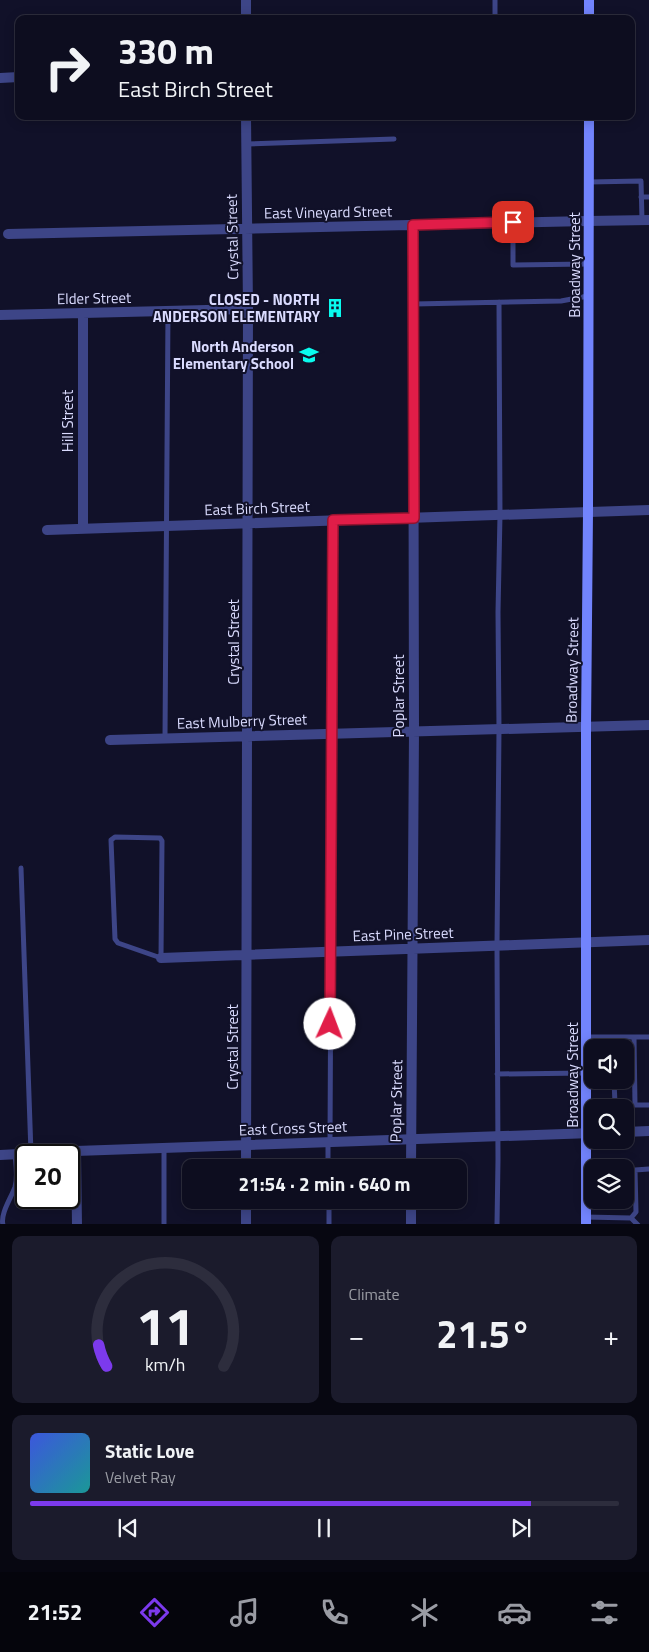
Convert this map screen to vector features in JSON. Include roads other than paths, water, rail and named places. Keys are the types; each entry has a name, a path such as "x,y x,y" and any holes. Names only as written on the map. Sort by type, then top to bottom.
{"main road":[{"path":"589,0 589,15"},
{"name":"Broadway Street","path":"587,1038 586,727 589,120"},
{"name":"Broadway Street","path":"586,1221 589,1149"}],"street":[{"path":"246,0 246,15"},
{"path":"0,78 15,77"},
{"name":"Crystal Street","path":"246,120 248,228 246,1159"},
{"name":"East Vineyard Street","path":"8,234 645,220"},
{"name":"Poplar Street","path":"411,1159 414,731 413,225"},
{"name":"Elder Street","path":"0,315 248,309"},
{"name":"Hill Street","path":"83,313 83,528"},
{"name":"East Birch Street","path":"47,530 649,510"},
{"name":"East Mulberry Street","path":"110,740 649,725"},
{"name":"East Pine Street","path":"161,958 649,940"},
{"path":"634,1132 649,1131"},
{"name":"East Cross Street","path":"80,1150 584,1133"},
{"name":"East Cross Street","path":"0,1155 15,1154"},
{"path":"77,1209 77,1224"},
{"path":"246,1209 246,1224"},
{"path":"411,1209 411,1224"}],"lane":[{"path":"495,0 495,15"},
{"path":"246,144 394,139"},
{"path":"589,182 641,181 641,197 645,220"},
{"path":"641,197 649,198"},
{"path":"513,222 513,265 588,264"},
{"path":"414,304 561,301 588,296"},
{"path":"497,1224 499,302"},
{"path":"165,738 168,311"},
{"path":"328,1159 333,520"},
{"path":"115,837 160,838 162,841 161,958 118,942 115,938 111,840 115,837"},
{"path":"21,868 31,1144"},
{"path":"634,1037 635,1105"},
{"path":"587,1038 649,1037"},
{"path":"497,1074 584,1073"},
{"path":"614,1089 615,1104 649,1105"},
{"path":"164,1148 164,1224"},
{"path":"632,1218 636,1212 635,1170 649,1169"},
{"path":"4,1224 2,1217 15,1182"},
{"path":"329,1209 329,1224"},
{"path":"586,1221 632,1218 638,1224"}],"place":[{"name":"CLOSED - NORTH ANDERSON ELEMENTARY","path":"335,308"},
{"name":"North Anderson Elementary School","path":"309,355"}]}
